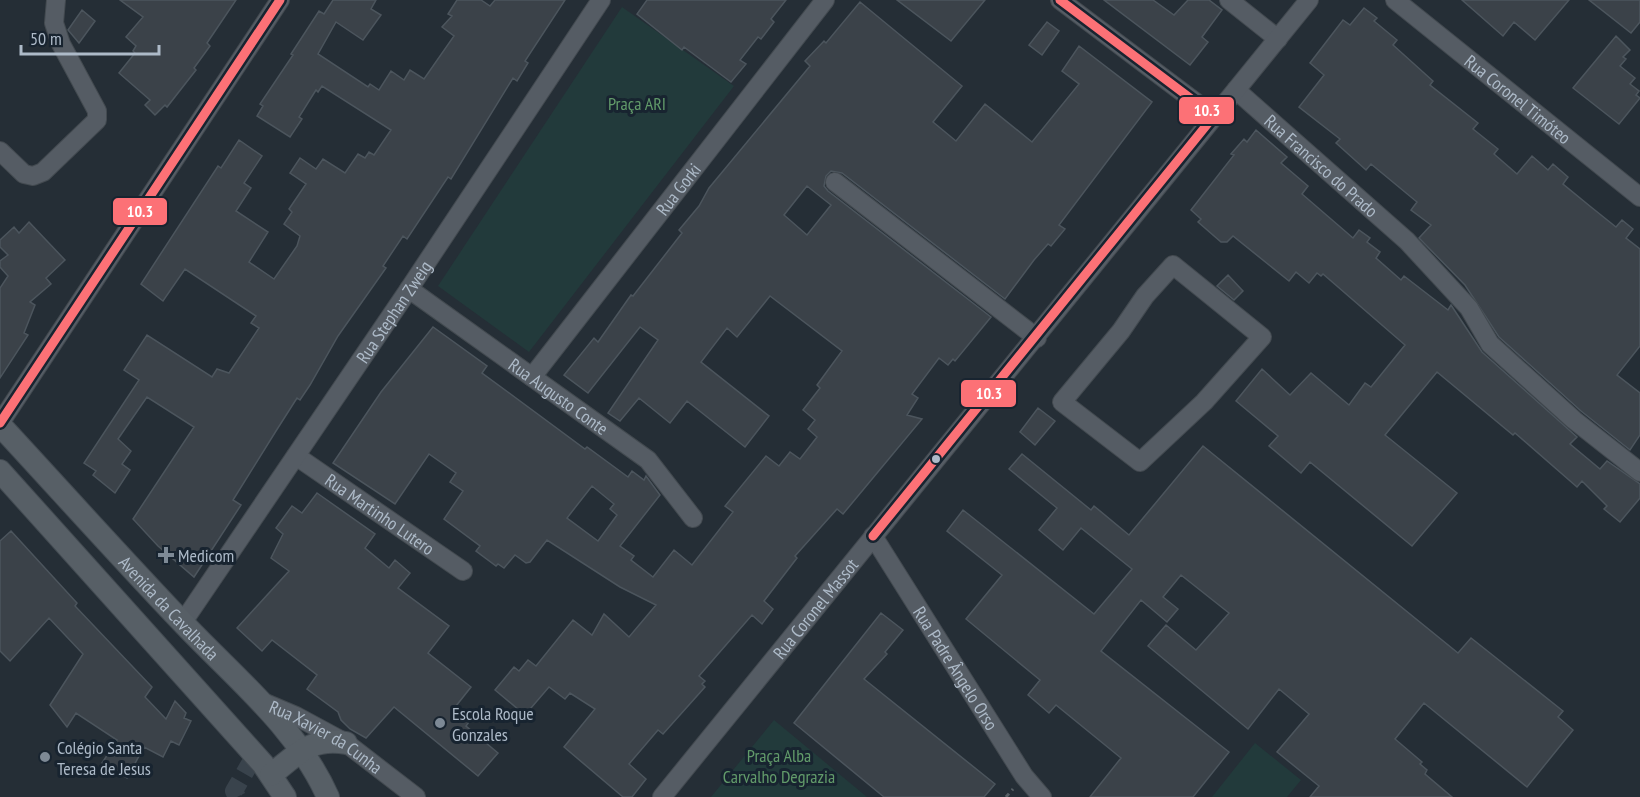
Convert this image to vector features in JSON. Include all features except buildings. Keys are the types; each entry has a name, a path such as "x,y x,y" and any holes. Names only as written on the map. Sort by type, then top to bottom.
{"main road":[{"name":"Avenida da Cavalhada","path":"0,424 183,622 261,702 301,750 328,797"},
{"name":"Avenida da Cavalhada","path":"0,471 272,775 285,797"},
{"path":"272,775 301,750 320,741 346,743"}],"street":[{"path":"0,151 24,174 33,176 42,172 97,120 97,111 61,44 54,22 56,0"},
{"path":"0,424 280,0"},
{"name":"Rua Stephan Zweig","path":"183,622 409,289 601,0"},
{"name":"Rua Gorki","path":"532,376 825,0"},
{"path":"1060,0 1214,116"},
{"path":"1228,0 1278,39"},
{"name":"Rua Coronel Massot","path":"662,797 1037,338 1309,0"},
{"name":"Rua Coronel Timóteo","path":"1395,0 1640,197"},
{"name":"Rua Francisco do Prado","path":"1236,90 1407,242 1469,308 1490,344 1574,420 1640,472"},
{"path":"835,182 1037,338"},
{"path":"1173,265 1262,337 1196,410 1140,462 1062,402 1121,331 1145,296 1173,265"},
{"name":"Rua Augusto Conte","path":"409,289 648,460 693,518"},
{"name":"Rua Martinho Lutero","path":"296,456 463,571"},
{"name":"Rua Padre Ângelo Orso","path":"873,536 1024,776 1042,797"},
{"name":"Rua Xavier da Cunha","path":"261,702 296,716 346,743 416,797"}],"green space":[{"name":"Praça ARI","path":"622,7 734,86 529,352 438,286"},
{"name":"Praça Alba Carvalho Degrazia","path":"774,720 867,797 711,797"},
{"path":"1255,743 1301,780 1287,797 1212,797"}],"tunnel":[{"path":"237,797 234,791 255,755"}],"transit line":[{"name":"10.3","path":"0,423 280,0"},
{"name":"10.3","path":"873,536 1214,116 1060,0"}],"place":[{"name":"Medicom","path":"166,555"},
{"name":"Escola Roque Gonzales","path":"440,723"},
{"name":"Colégio Santa Teresa de Jesus","path":"45,757"}]}
